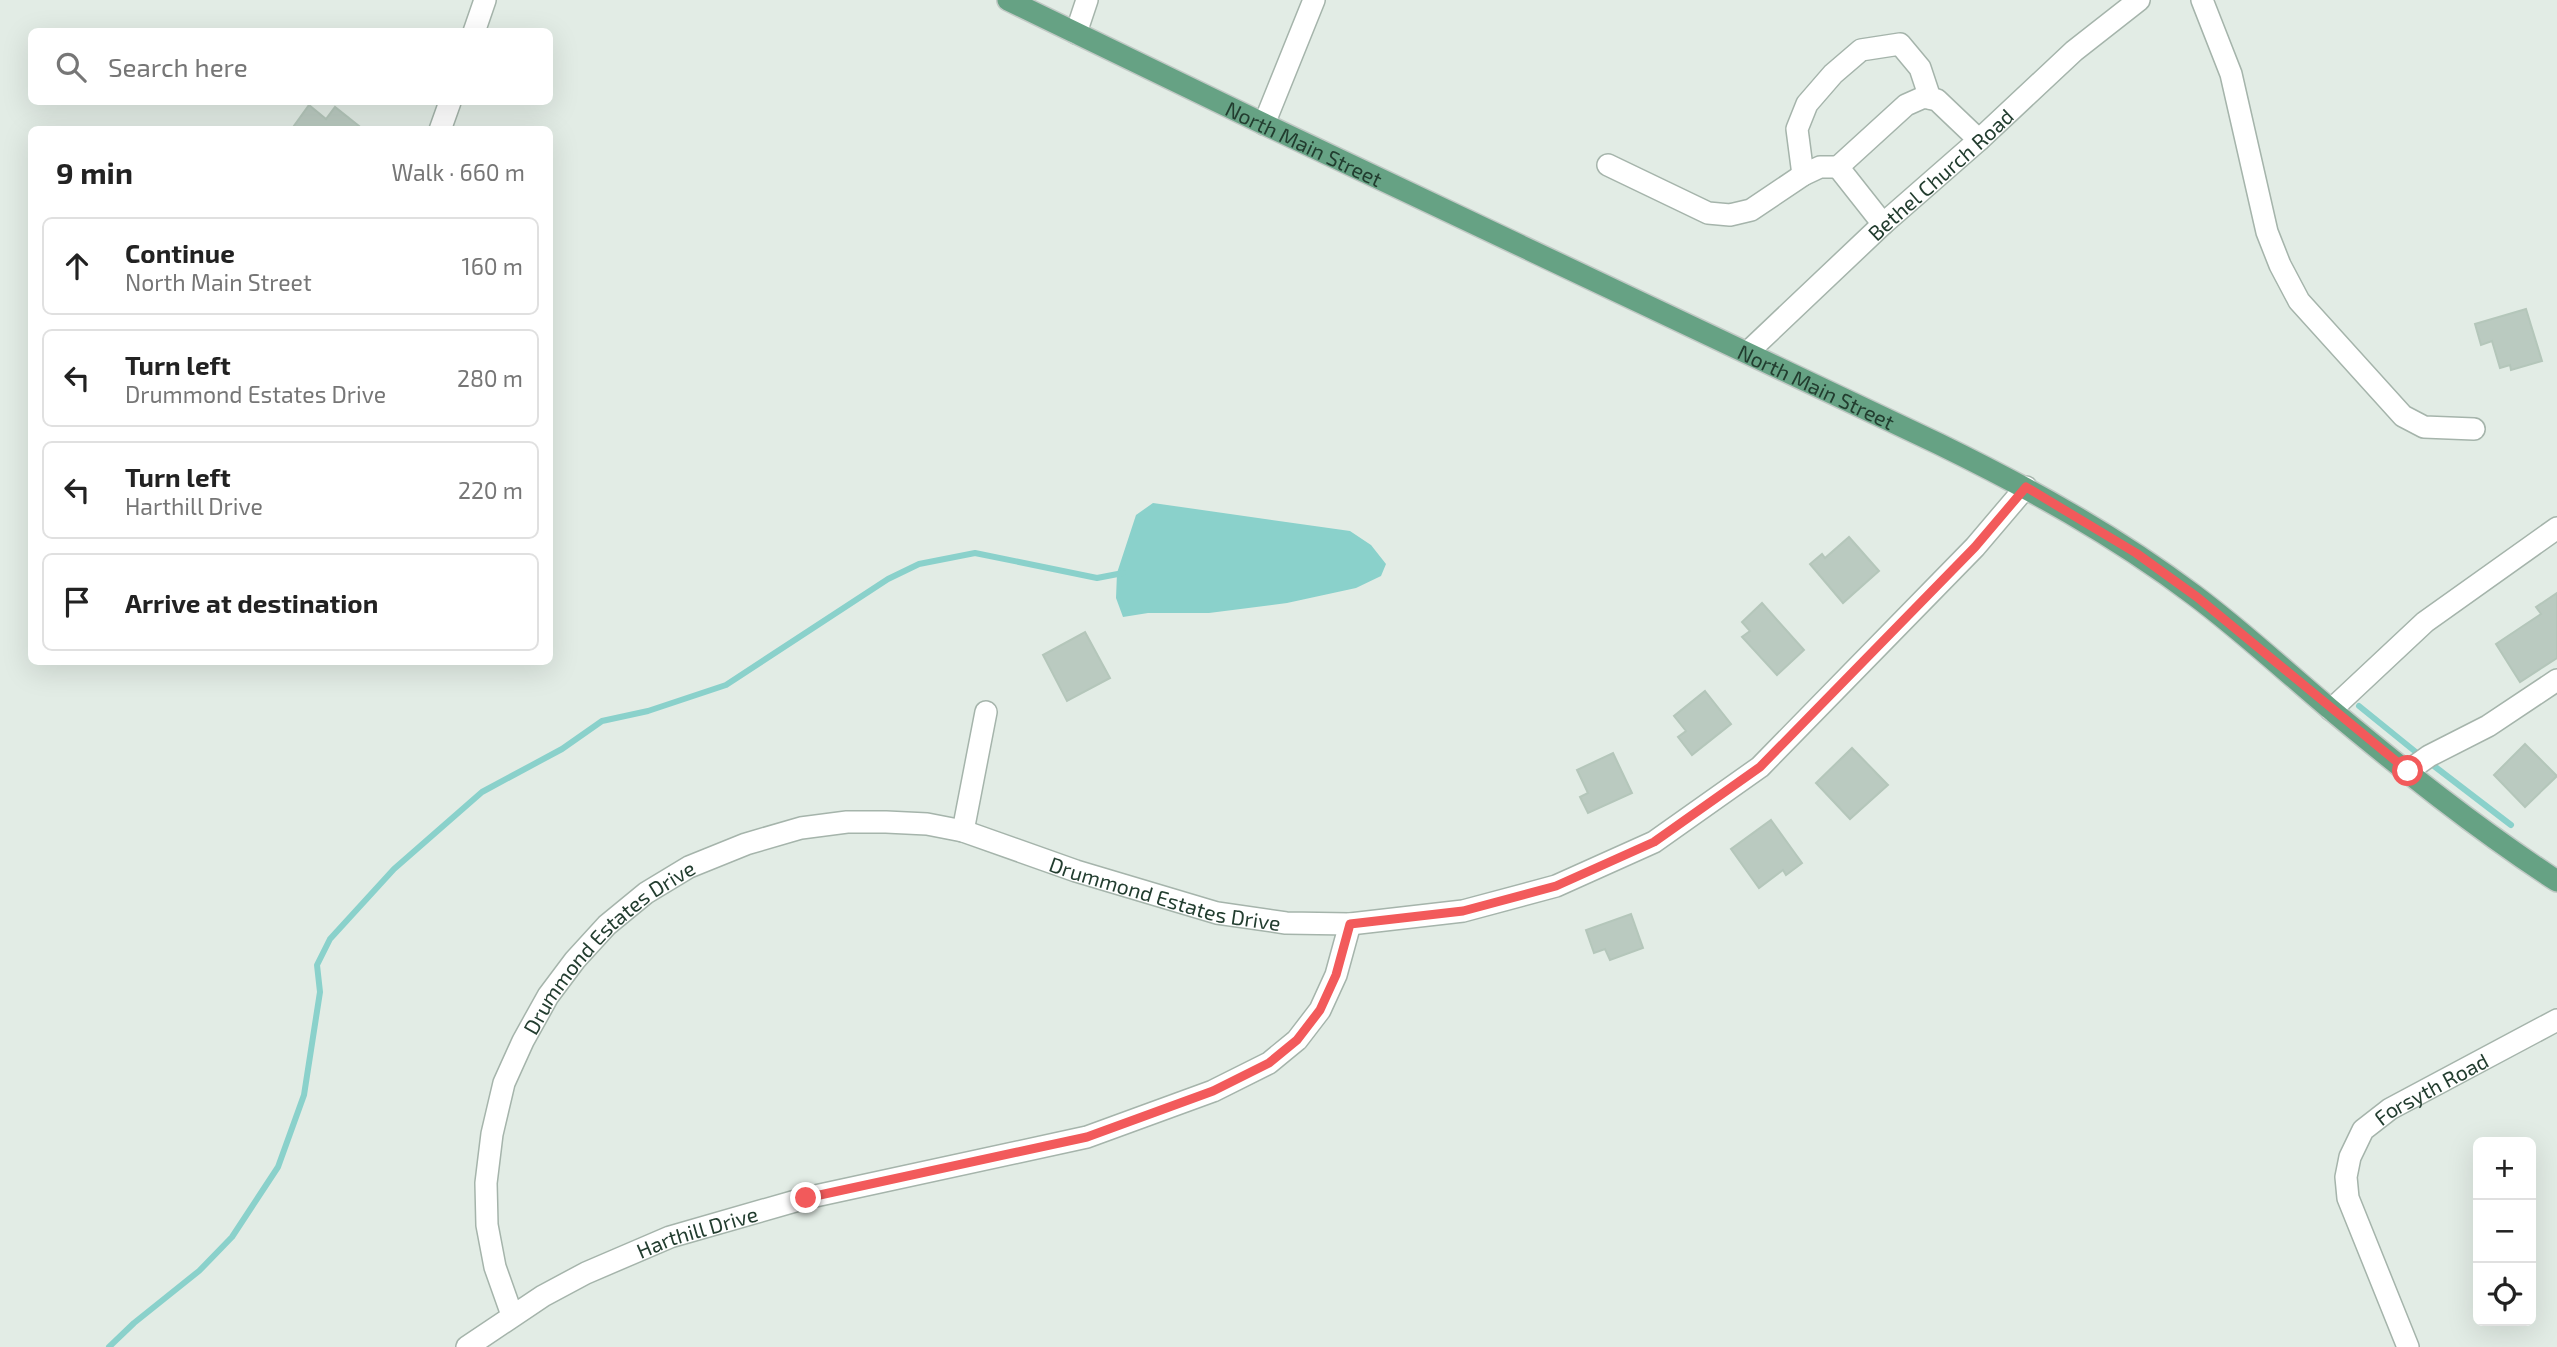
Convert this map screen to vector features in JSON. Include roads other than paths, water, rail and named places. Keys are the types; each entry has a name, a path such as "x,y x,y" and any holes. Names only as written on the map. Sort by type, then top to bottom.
{"main road":[{"name":"North Main Street","path":"1008,0 2026,487 2136,553 2197,597 2408,771 2519,856 2557,881"}],"street":[{"path":"475,28 485,0"},
{"path":"1076,33 1087,0"},
{"path":"1264,124 1314,0"},
{"name":"Bethel Church Road","path":"1748,352 1883,224 1979,140 2074,51 2139,0"},
{"path":"2202,0 2231,74 2267,232 2299,301 2403,416 2424,427 2474,429"},
{"path":"1803,175 1797,129 1807,104 1833,74 1861,50 1900,44 1920,68 1930,98"},
{"path":"1608,165 1708,213 1730,215 1751,210 1803,175 1820,167 1838,167 1906,105 1924,97 1937,100 1979,140"},
{"path":"441,126 449,105"},
{"path":"1838,167 1883,224"},
{"name":"Drummond Estates Drive","path":"512,1315 495,1267 487,1225 486,1184 492,1134 504,1083 548,996 575,960 607,925 646,893 689,867 746,844 801,828 847,822 927,824 963,831 1076,872 1217,913 1286,923 1350,924 1463,911 1556,886 1654,842 1760,767 1975,547 2026,487"},
{"path":"2331,710 2425,622 2557,528"},
{"path":"2408,771 2488,726 2557,680"},
{"path":"963,831 986,712"},
{"name":"Harthill Drive","path":"467,1347 512,1315 586,1272 670,1237 806,1198 1087,1137 1213,1091 1269,1063 1297,1040 1320,1010 1336,975 1350,924"},
{"name":"Forsyth Road","path":"2408,1347 2348,1198 2346,1177 2350,1157 2363,1130 2390,1108 2557,1020"}],"water":[{"path":"1153,503 1350,531 1371,545 1386,564 1381,576 1356,588 1287,603 1209,613 1148,613 1123,617 1116,598 1117,573 1136,515"}],"waterway":[{"path":"109,1347 134,1323 199,1271 232,1237 278,1167 304,1095 320,992 317,965 330,939 394,869 482,792 562,749 602,721 648,711 726,685 888,579 919,564 975,553 1097,578 1123,573"},
{"path":"2359,706 2417,753"},
{"path":"2434,766 2511,825"}]}
